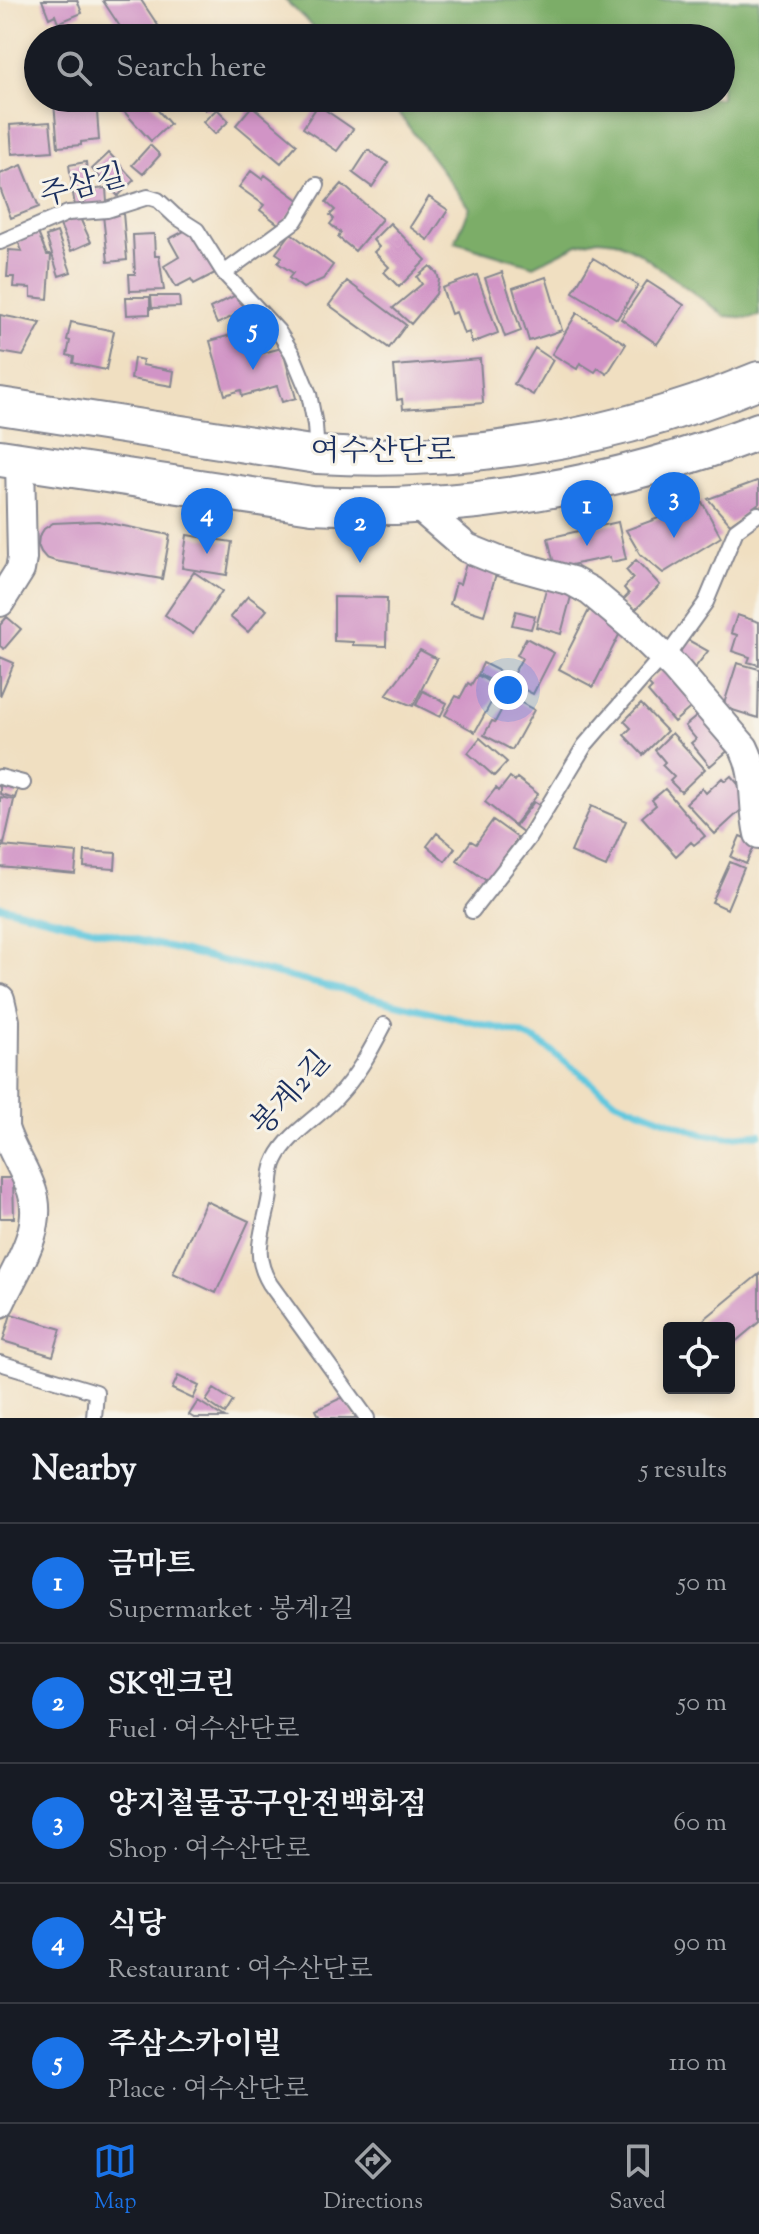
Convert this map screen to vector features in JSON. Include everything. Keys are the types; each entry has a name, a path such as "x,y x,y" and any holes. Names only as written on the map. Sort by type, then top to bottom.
{"street":[{"name":"여수산단로","path":"0,406 317,455 360,457 507,449 583,436 701,402 759,380"},
{"name":"여수산단로","path":"10,459 312,505 417,505 501,498 606,478 759,431"},
{"path":"416,455 417,505 454,539 480,554 581,585 664,657 744,748 754,777 759,834"},
{"path":"0,602 20,570 22,558 10,459"},
{"path":"0,999 5,1021 4,1128 33,1194 36,1218 34,1231 0,1303"}],"lane":[{"path":"224,273 295,221 317,185"},
{"name":"주삼길","path":"0,242 68,213 107,210 153,197 164,204 175,216 197,230 224,273 278,331 292,353 309,394 317,455"},
{"path":"472,911 528,839 585,745 664,657 706,602 736,530 758,514"},
{"path":"0,777 23,783"},
{"name":"봉계2길","path":"367,1418 270,1284 261,1270 258,1249 270,1199 275,1159 363,1066 384,1025"},
{"path":"0,1363 96,1392 94,1418"}],"green space":[{"path":"285,0 759,0 759,316 725,316 638,252 616,241 598,239 578,244 534,266 455,242 470,208 398,112 735,112 735,24 310,24"}],"building":[{"path":"42,0 77,0 82,13 58,23 55,15 49,18"},
{"path":"141,0 157,24 118,24 103,1"},
{"path":"55,112 97,112 99,140 58,147"},
{"path":"124,112 159,112 170,124 151,141"},
{"path":"214,112 220,112 229,121 215,134 203,122"},
{"path":"247,112 259,112 297,144 281,163 236,125"},
{"path":"313,112 328,112 353,129 337,151 303,128"},
{"path":"50,122 53,151 12,154 10,125"},
{"path":"150,145 160,155 143,174 132,165"},
{"path":"368,150 388,163 372,187 353,173"},
{"path":"109,153 134,180 118,196 92,169"},
{"path":"86,162 89,190 106,188 107,203 75,207 69,165"},
{"path":"22,165 39,207 11,218 0,188 0,174"},
{"path":"251,171 262,179 265,175 300,201 281,226 260,210 264,205 239,187"},
{"path":"342,184 382,219 355,251 338,237 341,233 330,224 334,219 330,215 335,210 326,202"},
{"path":"429,197 448,210 428,240 410,227"},
{"path":"123,213 127,260 108,262 103,215"},
{"path":"79,216 91,242 71,251 60,225"},
{"path":"390,223 426,260 399,287 384,272 389,267 374,252 379,247 373,240"},
{"path":"190,228 215,273 194,284 191,279 176,287 164,266 179,257 169,239"},
{"path":"57,232 71,272 59,276 46,236"},
{"path":"38,233 47,255 51,255 48,299 31,297 31,288 13,287 14,277 7,277 9,250 22,251 18,241"},
{"path":"291,233 333,265 323,279 303,288 289,278 293,273 278,263 282,257 276,253"},
{"path":"154,234 155,256 159,256 164,290 130,291 129,274 135,274 133,235"},
{"path":"593,258 638,285 617,319 573,292"},
{"path":"430,266 439,280 436,294 411,324 393,308 422,284 417,277"},
{"path":"502,272 521,331 505,337 485,278"},
{"path":"477,275 498,333 472,343 469,332 464,334 456,312 451,314 442,288"},
{"path":"546,277 562,330 529,341 513,288"},
{"path":"347,281 406,325 389,348 329,305"},
{"path":"647,281 684,305 657,344 621,319"},
{"path":"238,294 246,310 217,324 210,308"},
{"path":"151,296 179,296 180,307 152,308"},
{"path":"126,297 150,297 150,314 127,315"},
{"path":"577,313 626,344 607,374 598,368 595,372 580,363 577,369 552,354"},
{"path":"0,315 41,323 23,356 0,352"},
{"path":"71,322 114,331 106,370 73,363 74,357 67,355"},
{"path":"252,329 259,354 282,348 296,398 282,402 277,386 242,396 241,390 225,395 210,341"},
{"path":"535,348 553,360 533,395 514,384"},
{"path":"134,358 143,360 142,365 174,371 172,386 131,379"},
{"path":"480,359 483,403 403,409 402,399 397,400 394,366"},
{"path":"757,481 759,503 730,524 708,499"},
{"path":"702,502 721,537 663,573 640,554 626,530"},
{"path":"98,521 170,535 162,579 55,561 41,552 39,537 53,523"},
{"path":"618,522 626,559 611,562 610,557 561,567 560,562 554,564 548,538"},
{"path":"187,535 232,542 227,575 182,568"},
{"path":"474,560 498,567 484,615 450,604 466,564 472,566"},
{"path":"636,560 660,585 632,613 621,602 629,594 624,588 633,578 626,570"},
{"path":"194,572 222,591 193,634 165,615"},
{"path":"548,582 573,589 561,634 536,627"},
{"path":"248,596 267,610 248,632 230,617"},
{"path":"334,597 387,598 386,646 334,641"},
{"path":"589,610 623,627 593,687 559,669"},
{"path":"516,611 535,616 531,629 512,625"},
{"path":"737,615 759,622 759,665 748,662 750,657 732,651 737,635 731,633"},
{"path":"7,617 21,629 4,649 0,646 0,625"},
{"path":"526,638 554,653 533,694 509,682 522,658 517,655"},
{"path":"688,640 708,651 690,674 675,657"},
{"path":"420,650 437,659 413,706 386,695"},
{"path":"0,657 14,663 0,696"},
{"path":"483,663 503,673 498,684 478,674"},
{"path":"737,663 759,669 758,718 723,707"},
{"path":"664,669 695,704 674,722 648,692 652,688 648,684"},
{"path":"477,675 499,688 475,732 445,715 456,696 460,698 468,683 471,685"},
{"path":"423,691 447,703 440,717 416,705"},
{"path":"509,696 534,710 512,750 484,735"},
{"path":"641,704 667,731 643,755 624,735 631,728 624,721"},
{"path":"702,712 731,748 710,766 691,743 696,739 685,726"},
{"path":"672,733 705,769 681,792 670,781 674,777 662,765 665,762 655,750"},
{"path":"480,738 507,762 494,776 468,753"},
{"path":"731,776 752,800 715,834 686,803 702,788 706,793 722,778 725,781"},
{"path":"510,777 515,781 517,778 538,794 514,825 485,802"},
{"path":"0,780 19,785 15,798 0,794"},
{"path":"665,789 705,836 694,845 691,842 676,856 642,817 656,805 652,800"},
{"path":"0,797 14,800 4,844 0,843"},
{"path":"534,802 542,807 523,832 515,826"},
{"path":"591,806 626,821 606,867 571,852"},
{"path":"493,820 518,838 487,881 457,860 471,841 476,844"},
{"path":"437,833 455,848 445,861 427,846"},
{"path":"740,836 756,843 746,864 731,857"},
{"path":"2,846 77,853 75,874 0,867"},
{"path":"85,851 116,853 115,869 84,867"},
{"path":"730,862 744,868 727,909 712,902"},
{"path":"0,1178 13,1178 14,1218 0,1218"},
{"path":"206,1201 249,1221 216,1293 173,1273"},
{"path":"759,1274 759,1322 735,1342 735,1322 702,1321"},
{"path":"11,1314 61,1329 53,1356 3,1341"},
{"path":"178,1376 199,1386 193,1399 172,1389"},
{"path":"214,1389 233,1401 225,1414 206,1401"},
{"path":"345,1396 356,1418 320,1418 316,1410"},
{"path":"198,1401 225,1418 194,1418 189,1415"}],"waterway":[{"path":"0,906 521,1034 550,1050 614,1100 702,1134 727,1137 759,1134"}],"place":[{"name":"주삼스카이빌","path":"253,370"},
{"name":"양지철물공구안전백화점","path":"674,538"},
{"name":"금마트","path":"587,546"},
{"name":"식당","path":"207,554"},
{"name":"SK엔크린","path":"360,563"}]}
